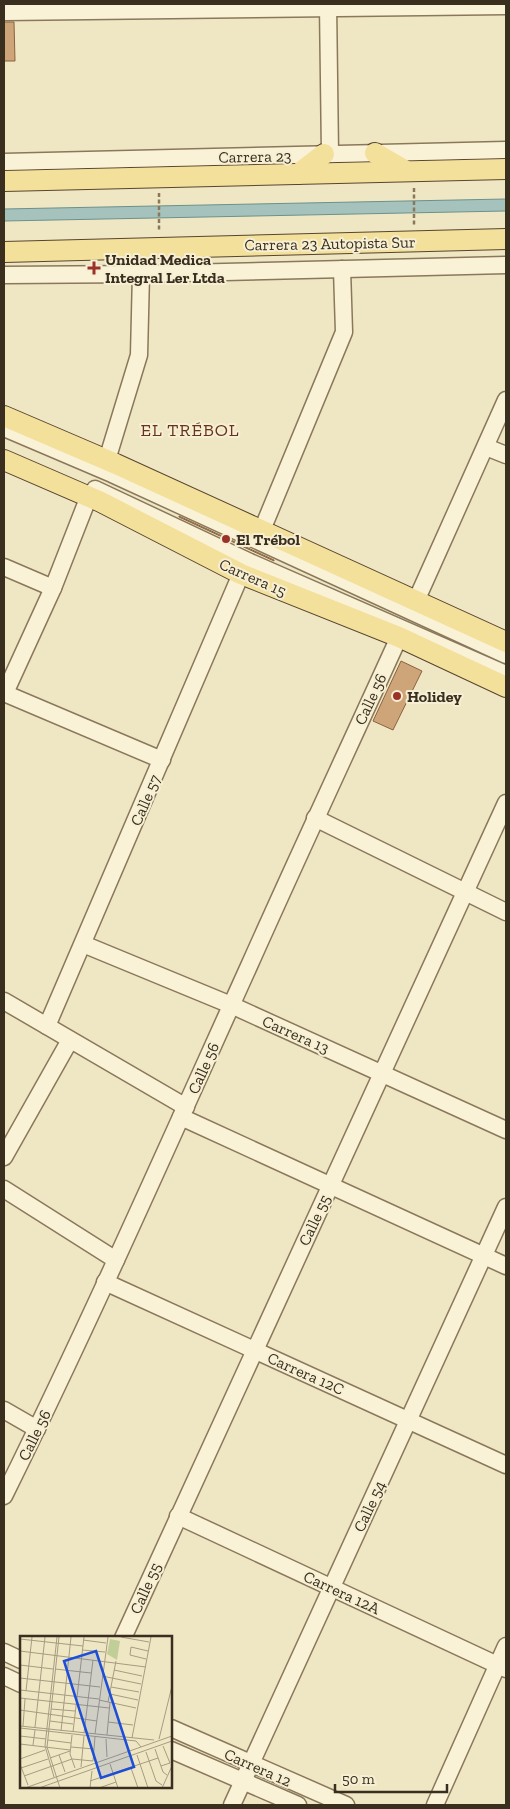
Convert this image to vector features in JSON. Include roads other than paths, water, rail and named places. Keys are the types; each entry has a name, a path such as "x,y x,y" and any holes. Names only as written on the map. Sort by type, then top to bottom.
{"main road":[{"path":"375,153 406,171"},
{"path":"298,174 327,154"},
{"path":"4,181 506,169"},
{"name":"Carrera 23 Autopista Sur","path":"4,252 506,239"},
{"path":"4,416 107,460 506,642"},
{"name":"Carrera 15","path":"4,460 89,496 242,574 399,637 506,687"}],"street":[{"path":"327,154 328,6"},
{"path":"4,12 44,7 506,6"},
{"name":"Carrera 23","path":"4,162 506,150"},
{"path":"4,275 141,274 506,265"},
{"path":"262,530 344,332 342,269"},
{"path":"107,460 139,355 141,274"},
{"path":"416,601 506,400"},
{"path":"4,428 112,474 506,654"},
{"path":"486,447 506,455"},
{"path":"4,449 105,493 250,562 506,674"},
{"path":"89,496 53,588 4,693 162,760"},
{"path":"4,567 53,588"},
{"name":"Calle 57","path":"47,1026 242,574"},
{"name":"Calle 56","path":"4,1496 116,1260 315,818 399,637"},
{"name":"Calle 55","path":"124,1636 506,803"},
{"path":"315,818 506,912"},
{"name":"Carrera 13","path":"83,944 231,1005 506,1130"},
{"path":"4,1001 184,1112 330,1185 506,1266"},
{"path":"4,1157 8,1140 70,1040"},
{"path":"4,1189 116,1260"},
{"name":"Calle 54","path":"232,1805 506,1207"},
{"name":"Carrera 12C","path":"105,1282 506,1465"},
{"path":"4,1410 37,1429"},
{"name":"Carrera 12A","path":"178,1516 502,1667"},
{"path":"436,1805 502,1667 506,1646"},
{"path":"4,1652 20,1660"},
{"path":"4,1676 20,1684"},
{"name":"Carrera 12","path":"172,1728 346,1805"},
{"name":"Carrera 12","path":"172,1750 298,1805"}],"water":[{"path":"506,199 506,211 4,221 4,209"}],"place":[{"name":"Unidad Medica Integral Ler Ltda","path":"94,268"},
{"name":"El Trébol","path":"226,539"},
{"name":"Holidey","path":"397,696"}],"district":[{"name":"EL TRÉBOL","path":"190,430"}]}
